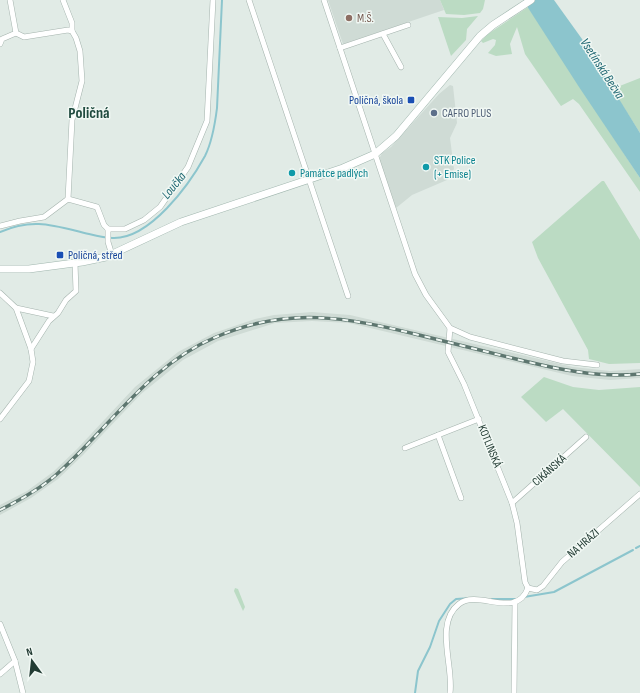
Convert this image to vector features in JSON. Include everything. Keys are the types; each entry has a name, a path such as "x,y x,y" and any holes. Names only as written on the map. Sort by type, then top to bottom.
{"main road":[{"path":"0,269 29,268 75,263 112,255 181,222 353,165 375,154 409,122 480,36 531,0"}],"street":[{"path":"10,0 16,33"},
{"path":"63,0 72,23 72,31 80,51 82,81 74,107 72,120 68,199"},
{"path":"108,231 128,228 144,220 160,207 188,167 207,121 213,0"},
{"path":"249,0 348,296"},
{"path":"324,0 417,280 450,328 470,337 563,362 596,365"},
{"path":"340,48 408,25"},
{"path":"0,44 2,39 16,33 24,37 63,30 72,31"},
{"path":"383,34 401,67"},
{"path":"68,199 97,207 108,231 108,242 112,255"},
{"path":"0,226 20,220 44,217 68,199"},
{"path":"31,349 53,316 58,313 66,300 76,291 75,263"},
{"path":"0,293 16,308 31,349 33,362 29,381 0,419"},
{"path":"16,308 53,316"},
{"name":"KOTLINSKÁ","path":"450,328 448,352 464,384 512,503 517,523 525,582 528,588"},
{"path":"405,448 478,419"},
{"path":"438,435 461,498"},
{"name":"CIKÁNSKÁ","path":"512,503 586,437"},
{"name":"NA HRÁZI","path":"528,588 537,590 543,586 562,562 640,494"},
{"path":"450,693 449,661 446,646 448,622 453,610 460,603 469,601 515,602 524,597 528,588"},
{"path":"514,693 515,602"},
{"path":"0,624 15,661 23,693"},
{"path":"0,674 15,661"}],"shaded area":[{"path":"328,0 440,0 444,10 343,44"},
{"path":"450,85 453,86 457,123 450,138 454,169 447,180 412,195 396,208 379,159 382,153 391,147 439,94"},
{"path":"312,312 350,315 573,367 610,371 640,369 640,378 610,380 572,376 349,323 312,321 275,323 218,341 183,360 141,394 58,479 31,498 0,515 0,505 27,491 53,472 77,449 135,387 178,352 214,333 255,319 274,315"}],"green space":[{"path":"440,0 485,0 483,9 480,13 464,15 446,14"},
{"path":"528,7 640,178 640,192 579,104 573,99 561,106 558,102 525,54 517,27 510,44 512,54 496,56 488,53 495,45 496,40 493,39 483,43 481,41 488,34"},
{"path":"478,16 467,29 466,40 451,56 438,17 462,18"},
{"path":"640,78 640,133 612,89"},
{"path":"602,181 604,181 640,240 640,363 609,364 589,359 588,350 538,258 532,242"},
{"path":"544,377 573,387 599,390 640,387 640,487 563,409 546,422 521,397"},
{"path":"235,588 238,589 245,607 243,611 234,591"}],"water":[{"path":"523,0 554,0 582,39 640,133 640,178 579,87"}],"waterway":[{"name":"Loučka","path":"0,232 12,227 44,224 101,237 113,238 127,236 141,230 167,208 179,195 198,168 205,156 211,139 217,108 222,0"},
{"path":"636,548 640,546"},
{"path":"524,597 554,592 633,550"},
{"path":"415,693 418,671 430,647 439,621 450,604 456,599 472,598"},
{"path":"492,599 516,599"}],"railway":[{"path":"0,510 30,494 57,474 131,398 170,364 192,349 216,337 242,327 268,321 293,318 317,318 367,323 531,363 577,372 608,375 640,374"}],"place":[{"name":"M.Š.","path":"349,18"},
{"name":"Poličná, škola","path":"411,100"},
{"name":"CAFRO PLUS","path":"434,113"},
{"name":"STK Police (+ Emise)","path":"426,167"},
{"name":"Památce padlých","path":"292,173"},
{"name":"Poličná, střed","path":"60,255"}],"district":[{"name":"Poličná","path":"89,112"}],"water label":[{"name":"Vsetínská Bečva","path":"603,68"}]}
